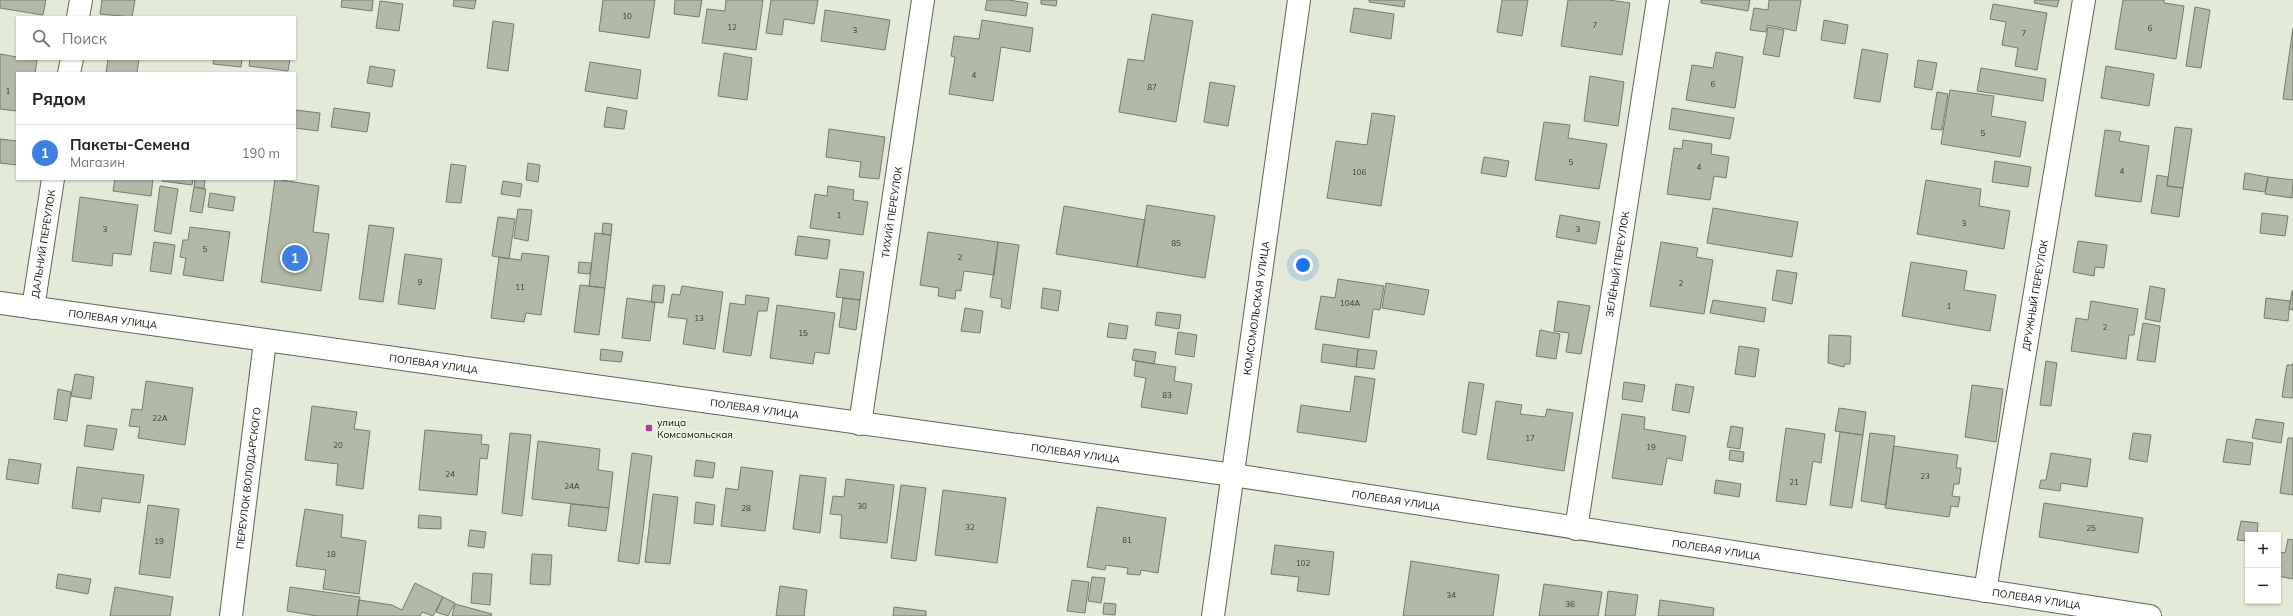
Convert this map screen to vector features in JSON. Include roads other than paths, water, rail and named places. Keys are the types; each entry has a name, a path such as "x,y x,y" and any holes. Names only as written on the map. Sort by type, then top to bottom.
{"street":[{"path":"78,16 81,0"},
{"name":"ТИХИЙ ПЕРЕУЛОК","path":"860,424 923,0"},
{"name":"КОМСОМОЛЬСКАЯ УЛИЦА","path":"1213,616 1299,0"},
{"name":"ЗЕЛЁНЫЙ ПЕРЕУЛОК","path":"1576,529 1658,0"},
{"name":"ДРУЖНЫЙ ПЕРЕУЛОК","path":"1985,591 2084,0"},
{"path":"69,72 72,60"},
{"name":"ДАЛЬНИЙ ПЕРЕУЛОК","path":"33,308 53,180"},
{"name":"ПОЛЕВАЯ УЛИЦА","path":"0,303 1233,475 1576,529 2150,616"},
{"name":"ПЕРЕУЛОК ВОЛОДАРСКОГО","path":"231,616 265,341"}],"place":[{"name":"Пакеты-Семена","path":"295,258"},
{"name":"улица Комсомольская","path":"649,428"}]}
